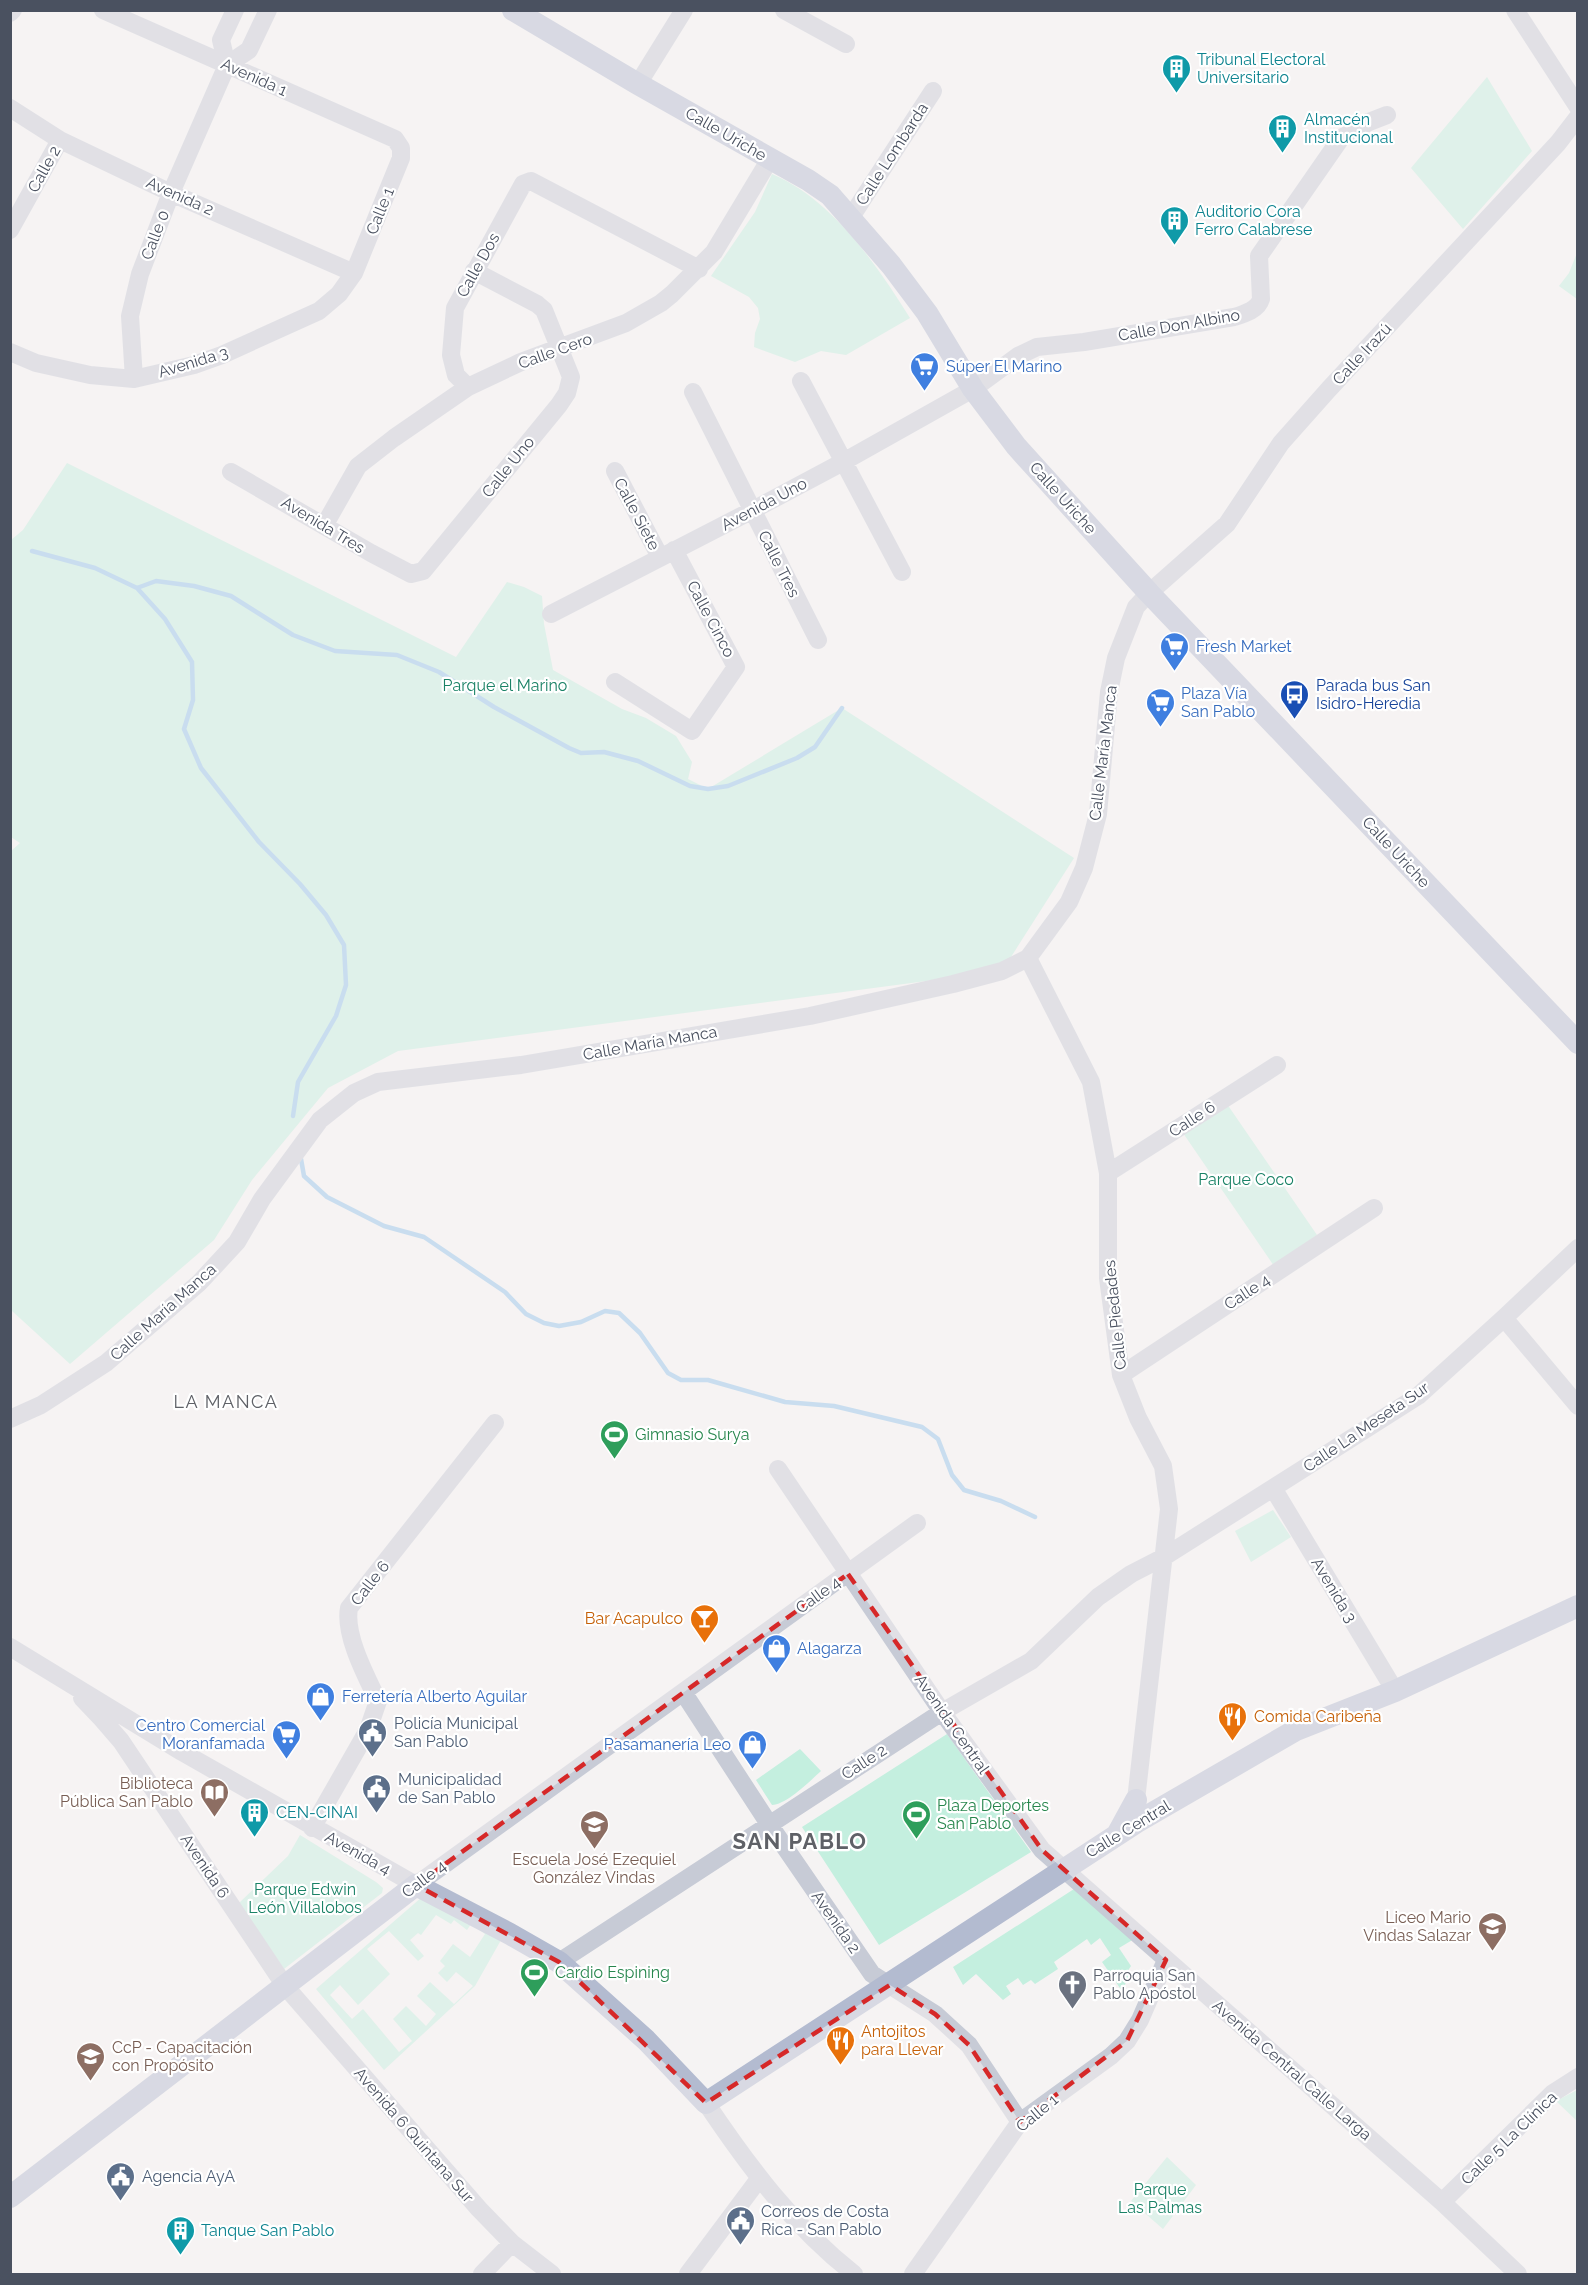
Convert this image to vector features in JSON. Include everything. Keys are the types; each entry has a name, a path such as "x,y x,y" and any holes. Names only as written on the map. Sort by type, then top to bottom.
{"main road":[{"name":"Calle Uriche","path":"513,10 808,180 830,195 902,278 927,313 973,388 1016,446 1149,593 1578,1043"},
{"name":"Calle Central","path":"706,2103 1117,1835 1136,1811 1296,1730 1395,1691 1578,1606"},
{"name":"Avenida 4","path":"416,1885 559,1962 646,2040 706,2103"},
{"name":"Calle 4","path":"10,2197 416,1885"}],"street":[{"name":"Avenida 1","path":"104,10 395,139 401,148"},
{"path":"228,66 221,40 235,10"},
{"name":"Calle 0","path":"134,379 130,316 140,274 171,192 228,66 249,51 268,10"},
{"path":"638,84 684,10"},
{"path":"784,10 846,44"},
{"path":"1515,10 1576,105"},
{"name":"Calle Lombarda","path":"851,217 933,92"},
{"name":"Calle Irazú","path":"1149,593 1227,524 1281,443 1558,143 1576,105"},
{"name":"Avenida 2","path":"10,108 60,140 354,273"},
{"name":"Calle Don Albino","path":"973,388 1018,356 1037,347 1084,342 1233,317 1256,308 1261,299 1259,256 1341,138 1387,115"},
{"name":"Calle 2","path":"10,230 60,140"},
{"name":"Calle 1","path":"354,273 401,158 401,148"},
{"name":"Calle Cero","path":"324,526 358,466 468,387 521,362 626,323 661,303 699,269 726,235 770,159"},
{"name":"Calle Dos","path":"468,387 456,375 451,356 455,308 474,271 527,182 531,182 699,269"},
{"name":"Calle Uno","path":"416,574 423,571 567,393 571,377 548,319 537,303 474,271"},
{"name":"Avenida 3","path":"10,352 36,363 90,375 134,379 194,365 291,325 319,311 339,294 354,273"},
{"path":"801,381 902,572"},
{"name":"Avenida Uno","path":"551,614 751,512 973,388"},
{"name":"Calle Tres","path":"693,392 751,512 818,640"},
{"name":"Calle Siete","path":"615,471 667,553"},
{"name":"Avenida Tres","path":"231,472 381,558 411,574 416,574"},
{"name":"Calle Cinco","path":"615,682 692,731 736,667 667,553"},
{"name":"Calle María Manca","path":"10,1419 41,1405 106,1363 199,1283 237,1242 262,1199 320,1120 354,1093 378,1082 521,1065 810,1016 1002,971 1029,958 1068,902 1084,868 1098,814 1109,692 1116,658 1136,607 1149,593"},
{"name":"Calle Piedades","path":"1029,958 1091,1082 1108,1173 1108,1278 1121,1376 1138,1418 1163,1466 1169,1509 1136,1811"},
{"name":"Calle 6","path":"1108,1173 1276,1065"},
{"name":"Calle 4","path":"1121,1376 1374,1208"},
{"name":"Calle La Meseta Sur","path":"1164,1557 1418,1396 1578,1248"},
{"path":"1504,1318 1578,1406"},
{"name":"Calle 6","path":"312,1828 368,1730 378,1701 350,1633 347,1620 349,1608 495,1423"},
{"name":"Avenida Central","path":"778,1469 942,1712 1042,1850 1063,1869"},
{"name":"Avenida 3","path":"1273,1488 1395,1691"},
{"name":"Calle 4","path":"416,1885 917,1523"},
{"name":"Calle 2","path":"559,1962 942,1712 1031,1661 1098,1597 1131,1574 1164,1557"},
{"path":"10,1647 49,1669"},
{"name":"Avenida 4","path":"49,1669 182,1752 312,1828 416,1885"},
{"name":"Avenida 6","path":"49,1669 90,1706 121,1741 285,1986"},
{"name":"Avenida 2","path":"683,1692 769,1824 872,1974 935,2014 969,2045 1020,2122"},
{"path":"121,1741 124,1734 133,1730 165,1748 182,1752"},
{"name":"Avenida Central Calle Larga","path":"1063,1869 1442,2202 1518,2274"},
{"name":"Calle 1","path":"913,2274 1020,2122 1111,2056 1127,2041 1140,2020 1166,1960"},
{"name":"Avenida 6 Quintana Sur","path":"285,1986 478,2209 512,2243 552,2274"},
{"name":"Calle 5 La Clínica","path":"1442,2202 1553,2093 1578,2077"},
{"path":"706,2103 759,2179 793,2219 824,2251 854,2274"},
{"path":"688,2274 759,2179"},
{"path":"482,2274 512,2243"}],"highlighted area":[{"path":"848,1574 1042,1850 1166,1960 1127,2041 1020,2122 969,2045 935,2014 890,1985 706,2103 559,1962 416,1885"}],"green space":[{"path":"1487,77 1532,151 1463,229 1411,168"},
{"path":"772,174 794,185 834,217 883,276 910,318 846,355 821,351 795,362 754,347 755,333 760,319 758,308 749,297 711,276 755,212"},
{"path":"1577,253 1577,299 1559,286 1569,273"},
{"name":"Parque el Marino","path":"67,463 456,657 507,582 542,596 544,624 553,670 676,736 692,762 688,779 708,789 842,708 1074,858 1002,971 398,1051 328,1088 252,1180 214,1240 70,1364 11,1310 10,852 20,843 11,837 11,540 23,530"},
{"name":"Parque Coco","path":"1227,1104 1317,1235 1274,1266 1183,1133"},
{"path":"1273,1510 1291,1537 1251,1562 1235,1531"},
{"name":"Plaza Deportes San Pablo","path":"947,1734 1031,1852 879,1945 802,1827"},
{"path":"800,1749 821,1771 791,1797 772,1805 756,1780"},
{"name":"Parque Edwin León Villalobos","path":"300,1835 383,1888 382,1893 284,1969 239,1903 288,1856"},
{"path":"1074,1889 1134,1939 1119,1948 1131,1966 1125,1975 1129,1976 1122,1991 1102,1962 1111,1955 1100,1938 1091,1945 1087,1939 1054,1962 1058,1969 1035,1984 1031,1980 1023,1985 1018,1978 1006,1986 1011,1994 1003,2000 976,1974 963,1985 953,1967"},
{"path":"422,1897 501,1940 475,1986 384,2070 316,1989","holes":["436,1915 451,1924 454,1920 467,1930 471,1924 485,1934 470,1957 453,1944 440,1961 445,1966 438,1973 447,1982 456,1972 473,1986 454,2004 430,1982 417,1996 436,2014 426,2026 406,2006 393,2019 412,2041 399,2052 363,2009 352,2019 330,1995 340,1985 358,2005 390,1974 367,1949 389,1931 418,1961 424,1956 410,1940 418,1933 421,1935"]},
{"path":"1577,2090 1577,2121 1556,2101"},
{"name":"Parque Las Palmas","path":"1167,2157 1196,2185 1163,2229 1131,2201"}],"waterway":[{"path":"32,551 95,568 137,588 156,581 194,586 231,596 293,635 335,651 397,655 439,672 494,707 569,748 581,753 604,752 638,761 690,786 708,789 728,786 797,758 815,747 842,708"},
{"path":"137,588 165,619 192,662 193,700 184,729 201,768 259,842 300,884 326,915 344,945 346,985 336,1016 298,1082 293,1116"},
{"path":"301,1159 304,1176 327,1197 384,1226 424,1237 505,1292 526,1314 544,1323 559,1326 581,1322 605,1311 619,1313 640,1333 668,1373 681,1380 708,1380 785,1402 834,1406 922,1427 938,1439 952,1475 964,1490 1001,1501 1035,1517"}],"place":[{"name":"Tribunal Electoral Universitario","path":"1176,94"},
{"name":"Almacén Institucional","path":"1283,154"},
{"name":"Auditorio Cora Ferro Calabrese","path":"1174,246"},
{"name":"Súper El Marino","path":"925,392"},
{"name":"Fresh Market","path":"1175,672"},
{"name":"Parada bus San Isidro-Heredia","path":"1295,720"},
{"name":"Plaza Vía San Pablo","path":"1160,728"},
{"name":"Gimnasio Surya","path":"614,1460"},
{"name":"Bar Acapulco","path":"704,1644"},
{"name":"Alagarza","path":"776,1674"},
{"name":"Ferretería Alberto Aguilar","path":"321,1722"},
{"name":"Comida Caribeña","path":"1233,1742"},
{"name":"Policía Municipal San Pablo","path":"373,1758"},
{"name":"Centro Comercial Moranfamada","path":"286,1760"},
{"name":"Pasamanería Leo","path":"752,1770"},
{"name":"Municipalidad de San Pablo","path":"377,1814"},
{"name":"Biblioteca Pública San Pablo","path":"214,1818"},
{"name":"CEN-CINAI","path":"255,1838"},
{"name":"Plaza Deportes San Pablo","path":"916,1840"},
{"name":"Escuela José Ezequiel González Vindas","path":"594,1850"},
{"name":"Liceo Mario Vindas Salazar","path":"1492,1952"},
{"name":"Cardio Espining","path":"534,1998"},
{"name":"Parroquia San Pablo Apóstol","path":"1072,2010"},
{"name":"Antojitos para Llevar","path":"840,2066"},
{"name":"CcP - Capacitación con Propósito","path":"91,2082"},
{"name":"Agencia AyA","path":"121,2202"},
{"name":"Correos de Costa Rica - San Pablo","path":"740,2246"},
{"name":"Tanque San Pablo","path":"180,2256"}],"district":[{"name":"LA MANCA","path":"226,1401"},
{"name":"SAN PABLO","path":"800,1841"}]}
